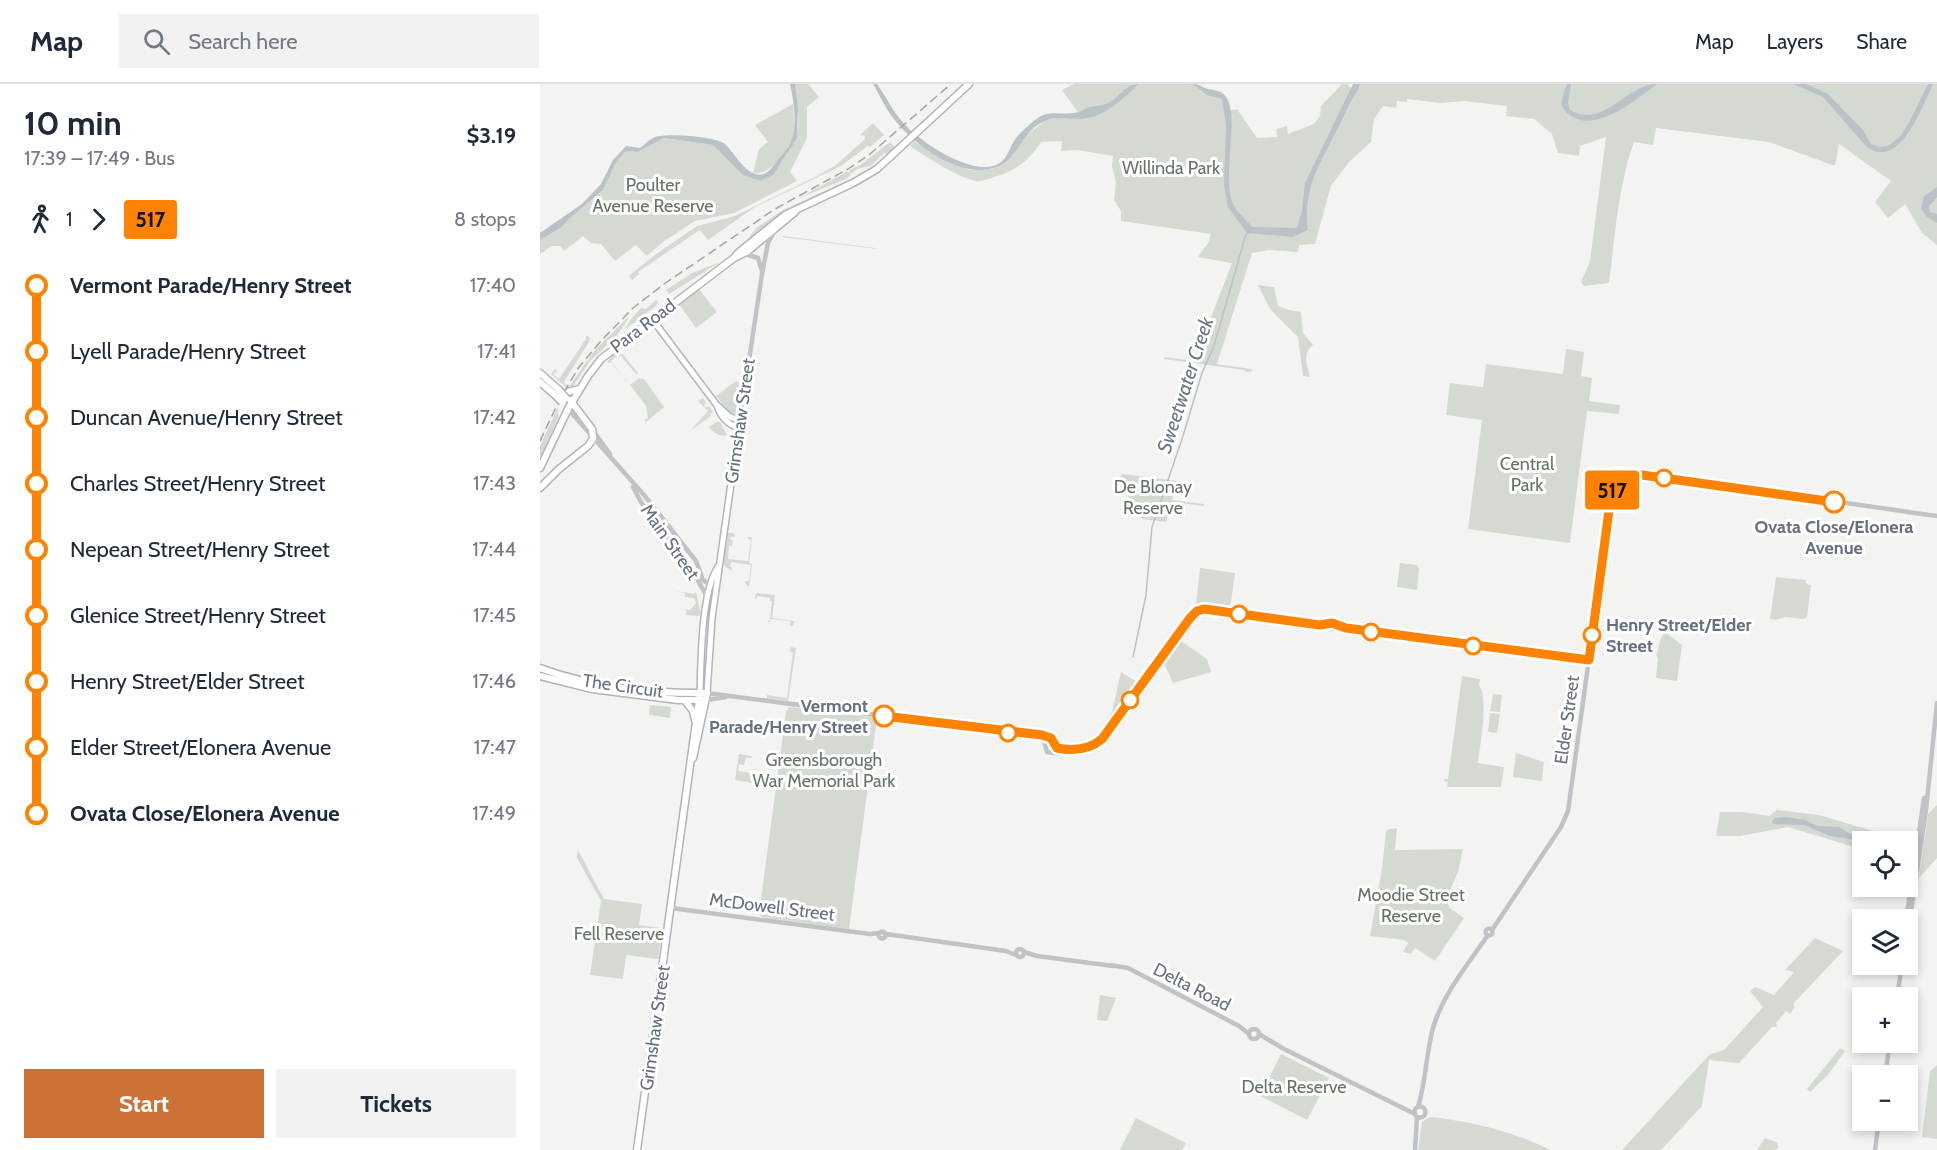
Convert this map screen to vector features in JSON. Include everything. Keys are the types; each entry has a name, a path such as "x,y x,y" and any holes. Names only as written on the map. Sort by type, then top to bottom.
{"main road":[{"name":"Para Road","path":"567,400 579,389 601,359 734,258 782,217 872,172 969,84"},
{"name":"Para Road","path":"734,258 744,254 795,211"},
{"path":"652,319 716,404 725,420 739,428"},
{"name":"Main Street","path":"540,373 557,393"},
{"name":"Main Street","path":"540,382 567,400 590,425"},
{"path":"540,468 567,400 579,389"},
{"path":"716,404 731,418 740,420"},
{"name":"Grimshaw Street","path":"691,767 704,697 708,600 719,574 718,567 740,420"},
{"path":"540,488 588,446 593,439 590,425"},
{"name":"Grimshaw Street","path":"708,622 714,574 718,567"},
{"name":"The Circuit","path":"540,669 593,685 685,701 704,697"},
{"name":"The Circuit","path":"540,676 570,685 593,685 704,697"},
{"name":"Grimshaw Street","path":"638,1149 696,727 704,697"},
{"path":"685,701 693,711 696,727"}],"street":[{"name":"Grimshaw Street","path":"740,420 762,274 768,243 776,228"},
{"path":"744,254 751,254 758,258 762,274"},
{"name":"Main Street","path":"567,400 593,439 611,456 694,559 704,581 713,587"},
{"name":"Main Street","path":"590,425 611,456"},
{"name":"Elder Street","path":"1415,1150 1431,1037 1440,1011 1567,814 1614,471 1937,516"},
{"name":"Main Street","path":"635,486 647,509 688,565 708,600"},
{"path":"678,551 694,559 693,567 688,565"},
{"path":"700,573 707,576 714,574"},
{"path":"1045,739 1047,752 1078,750 1096,744 1197,611 1207,610 1589,660"},
{"path":"704,697 721,694 726,697 1051,738 1055,750"},
{"path":"1908,909 1927,787 1937,703"},
{"path":"1934,737 1937,726"},
{"path":"1912,909 1926,810 1927,787"},
{"name":"McDowell Street","path":"671,908 1006,951 1017,953 1019,957 1023,954"},
{"name":"Delta Road","path":"1023,954 1110,965 1133,971 1250,1031"},
{"path":"1258,1036 1257,1029 1250,1031 1252,1038 1258,1036 1404,1108 1419,1112"},
{"path":"1875,1150 1878,1131"}],"green space":[{"name":"Poulter Avenue Reserve","path":"795,84 808,84 819,97 807,107 807,138 790,172 797,181 734,213 695,221 663,242 647,256 636,245 615,261 601,244 591,243 583,236 564,251 560,246 552,246 540,254 540,240 562,227 603,190 616,162 624,153 638,152 664,138 713,145 743,174 760,181 768,177 776,170 790,149 797,131"},
{"name":"Willinda Park","path":"1074,84 1196,84 1221,94 1227,111 1237,109 1257,138 1277,137 1276,129 1287,126 1288,134 1314,124 1320,116 1321,106 1342,84 1347,84 1354,91 1356,84 1937,84 1937,245 1922,233 1905,204 1888,218 1875,202 1891,181 1839,144 1835,166 1769,142 1656,128 1653,145 1634,142 1624,176 1609,283 1584,286 1581,282 1590,261 1606,137 1580,146 1579,156 1558,153 1552,134 1534,119 1506,116 1507,106 1465,101 1440,103 1407,99 1407,102 1397,101 1396,108 1383,106 1374,119 1371,142 1349,162 1331,186 1315,244 1299,245 1298,252 1269,250 1252,253 1217,364 1253,371 1246,372 1164,359 1164,357 1194,361 1232,263 1198,257 1208,243 1211,234 1121,221 1121,211 1114,200 1116,182 1112,166 1113,156 1077,150 1061,151 1062,141 1041,142 1032,155 1015,168 1002,175 978,181 951,171 910,146 914,141 947,161 970,170 992,169 1013,155 1025,136 1045,121 1060,117 1082,118 1062,90","holes":["1354,92 1356,94 1318,167 1308,202 1308,229 1301,232 1310,179"]},
{"path":"793,104 794,130 784,153 766,171 753,173 759,149 768,142 755,125"},
{"path":"873,123 884,135 841,166 755,207 708,240 700,230 638,272 639,274 632,280 629,276 697,226 735,216 836,165 865,139 865,136 860,135"},
{"path":"890,142 896,148 888,155 885,153 870,166 857,169 851,174 849,170 860,165"},
{"path":"848,171 851,175 846,179 799,198"},
{"path":"851,179 785,213 743,246 756,228 783,210"},
{"path":"782,237 875,248 877,249"},
{"path":"720,262 669,294 666,290 692,273"},
{"path":"1258,285 1274,287 1278,306 1301,312 1303,333 1313,345 1306,356 1310,377 1303,376 1298,337 1270,309"},
{"path":"699,289 717,312 696,328 679,304"},
{"path":"656,300 658,302 656,306 624,330 641,308 646,309"},
{"path":"629,318 615,338 590,361 572,388 566,387 551,374 555,369 558,371 553,374 559,379 586,339 586,335 590,338 589,342 564,383 569,387 594,351"},
{"name":"Central Park","path":"1566,349 1584,352 1581,376 1592,378 1589,401 1620,405 1619,414 1587,411 1570,543 1468,529 1482,420 1446,415 1450,383 1483,387 1486,364 1563,374"},
{"path":"620,351 638,373 637,375 619,354 611,361 627,381 625,382 626,380 611,362 607,362 615,352"},
{"path":"639,378 644,379 664,407 646,422 646,426 645,419 648,418 646,406 630,385"},
{"path":"736,381 742,384 737,413 732,415 716,396"},
{"path":"703,398 706,408 709,406 713,412 711,416 690,431 708,411 698,401"},
{"path":"558,407 558,418 540,459 540,446"},
{"path":"720,422 727,435 719,435 709,427"},
{"name":"De Blonay Reserve","path":"1122,474 1178,481 1172,500 1204,504 1204,506 1172,502 1166,522 1142,519 1119,481"},
{"path":"728,533 734,533 735,537 731,537 730,540 733,540 732,546 729,546 728,559 748,561 751,540 748,537 752,537 749,563 752,564 749,587 745,581 749,581 751,565 731,562 731,571 724,565 725,539"},
{"path":"1400,563 1417,565 1419,569 1417,590 1397,587"},
{"path":"1200,568 1235,573 1230,610 1223,609 1224,605 1215,604 1212,608 1196,604"},
{"path":"1776,577 1806,580 1806,584 1811,585 1807,617 1804,619 1785,617 1770,619"},
{"path":"671,590 694,594 696,592 701,615 686,615 686,610 681,609 690,610 696,603 694,598 685,597 685,593"},
{"path":"757,593 775,595 772,618 794,621 793,626 790,626 790,621 771,619 770,622 767,621 770,620 772,601 770,598 758,596 755,599"},
{"path":"1665,632 1682,645 1677,681 1656,678 1658,657 1656,656"},
{"path":"1178,639 1207,659 1211,672 1173,683 1163,661"},
{"path":"791,647 796,648 788,701 767,698 767,695 787,698 793,652 790,651"},
{"path":"1121,672 1140,684 1108,727 1104,725 1112,712"},
{"path":"1462,676 1480,679 1484,711 1478,763 1504,767 1501,787 1447,787 1448,782 1444,781 1448,779"},
{"path":"1493,694 1502,695 1500,712 1490,711"},
{"path":"650,705 671,707 670,718 649,715"},
{"name":"Greensborough War Memorial Park","path":"789,707 877,718 849,929 762,917 759,914 786,712"},
{"path":"1490,713 1500,714 1497,733 1488,732"},
{"path":"1516,753 1544,762 1542,781 1513,777"},
{"path":"739,754 752,756 752,758 746,758 744,765 739,764 738,771 751,773 752,783 735,780"},
{"path":"1937,805 1937,858 1919,878 1928,814"},
{"path":"1777,810 1819,815 1873,831 1852,831 1852,846 1788,827 1740,836 1716,836 1720,812 1743,812 1769,816"},
{"name":"Moodie Street Reserve","path":"1397,828 1395,850 1463,849 1458,872 1446,900 1450,908 1464,918 1435,961 1415,948 1411,954 1403,952 1408,943 1404,940 1370,936 1386,832"},
{"name":"Fell Reserve","path":"578,850 604,899 642,904 639,925 662,928 658,959 626,955 623,979 590,975 601,901 577,858"},
{"path":"1815,938 1843,951 1793,1004 1795,1007 1790,1014 1786,1011 1776,1023 1777,1027 1772,1027 1739,1063 1709,1060 1702,1106 1661,1150 1622,1150 1710,1054 1724,1050 1763,1007 1750,991 1755,987 1774,995 1794,972 1785,970"},
{"path":"1100,995 1116,998 1107,1021 1097,1020"},
{"path":"1840,1048 1845,1051 1828,1075 1810,1092 1807,1089"},
{"name":"Delta Reserve","path":"1281,1054 1329,1078 1307,1120 1260,1096"},
{"path":"1937,1065 1937,1139 1922,1137 1930,1071"},
{"path":"1430,1117 1492,1128 1551,1150 1418,1150 1422,1122"},
{"path":"1136,1118 1186,1143 1182,1150 1120,1150"},
{"path":"1765,1138 1778,1143 1778,1148 1757,1150"}],"shaded area":[{"path":"790,84 795,84 798,108 797,138 773,175 760,181 743,175 713,145 664,138 638,152 624,153 616,162 603,190 562,227 540,240 540,233 582,204 601,184 613,160 626,146 640,148 655,137 670,135 713,139 726,145 750,172 758,175 766,173 787,149 794,129"},
{"path":"873,84 877,84 897,115 918,137 961,162 989,167 1003,161 1016,138 1041,116 1075,113 1106,104 1130,86 1138,84 1120,101 1097,115 1081,119 1050,119 1037,125 1004,163 990,169 975,170 944,160 915,141 891,116"},
{"path":"1193,84 1222,93 1230,106 1229,191 1236,209 1252,227 1297,228 1302,211 1305,183 1353,84 1360,84 1314,178 1308,202 1308,230 1293,237 1247,233 1228,207 1224,185 1226,124 1222,99 1207,95"},
{"path":"1567,84 1571,84 1568,103 1570,110 1582,115 1604,111 1635,91 1657,84 1616,112 1593,120 1581,120 1567,113 1562,105 1562,97"},
{"path":"1793,84 1806,84 1828,94 1863,130 1871,144 1879,147 1888,146 1900,137 1928,84 1933,84 1908,133 1889,151 1878,152 1866,146 1823,97"},
{"path":"1937,187 1937,197 1929,206 1930,212 1937,214 1937,223 1926,216 1921,209 1924,196"},
{"path":"1786,817 1805,820 1818,826 1839,827 1852,835 1852,839 1830,836 1804,825 1773,824 1772,821 1775,818"}],"waterway":[{"name":"Sweetwater Creek","path":"1133,657 1146,595 1152,527 1202,373 1214,346 1246,234 1249,233"}],"railway":[{"path":"540,441 560,399 579,367 633,308 664,284 775,209 869,155 951,84"}],"bus line":[{"name":"517","path":"884,716 1042,735 1051,738 1057,748 1066,750 1078,750 1096,744 1102,739 1190,618 1197,611 1204,609 1320,625 1332,623 1346,628 1589,660 1614,473 1834,502"}],"place":[{"name":"Ovata Close/Elonera Avenue","path":"1834,502"},
{"name":"Henry Street/Elder Street","path":"1592,635"},
{"name":"Vermont Parade/Henry Street","path":"884,716"}]}
